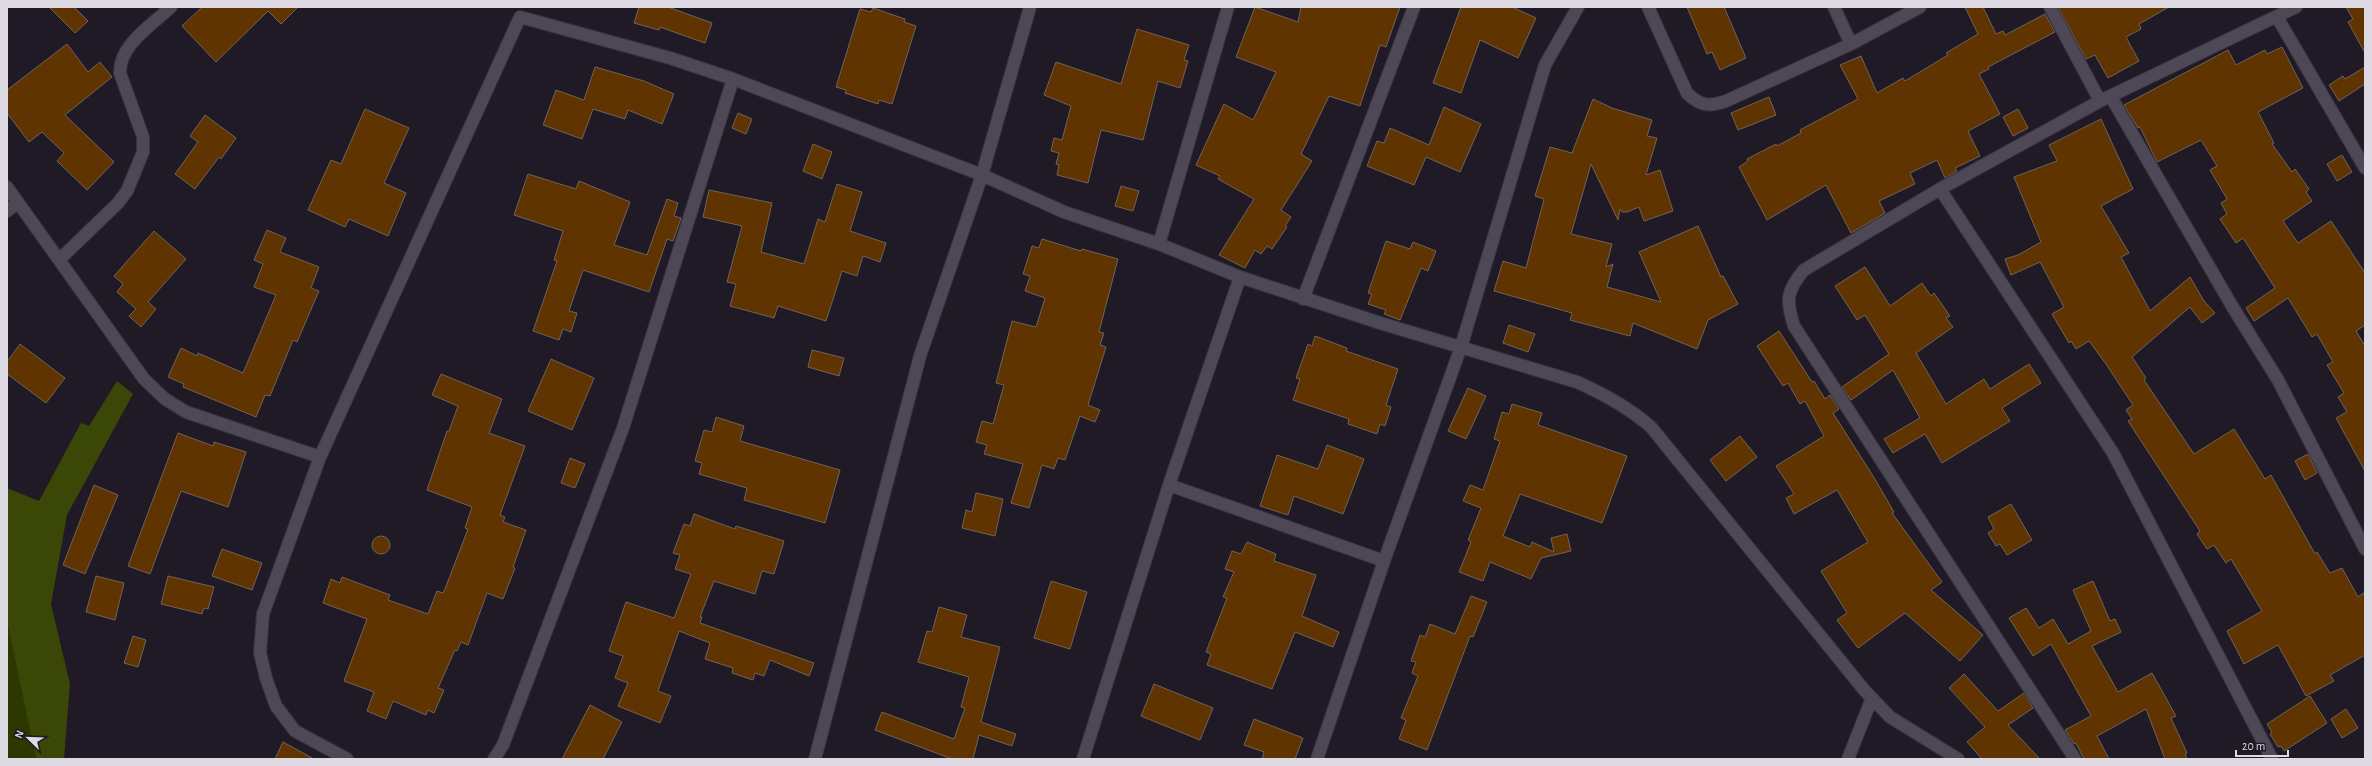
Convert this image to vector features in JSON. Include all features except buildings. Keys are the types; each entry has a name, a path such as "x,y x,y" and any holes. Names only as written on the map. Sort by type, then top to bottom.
{"street":[{"path":"60,259 118,203 136,171 143,152 143,137 120,72 120,63 128,48 171,7"},
{"path":"815,759 920,356 982,175 1030,7"},
{"path":"1159,244 1228,7"},
{"path":"1303,299 1414,7"},
{"path":"1317,759 1384,561 1461,347 1545,65 1578,7"},
{"path":"1648,7 1687,93 1695,102 1705,106 1726,101 1851,44 1920,7"},
{"path":"1834,7 1851,44"},
{"path":"2050,7 2278,380 2365,550"},
{"path":"2075,759 1794,326 1788,307 1788,296 1793,283 1804,270 1940,189 2106,99 2296,7"},
{"path":"347,759 295,731 276,706 266,678 260,653 264,614 320,457 522,12 733,79 982,175 1064,212 1159,244 1240,277 1303,299 1577,382 1607,395 1632,410 1651,427 1872,698 1890,717 1958,759"},
{"path":"2277,17 2365,168"},
{"path":"494,759 503,745 623,428 733,79"},
{"path":"7,187 60,259 144,379 165,399 186,412 320,457"},
{"path":"1940,189 2113,453 2272,759"},
{"path":"7,211 18,202"},
{"path":"1083,759 1169,485 1240,277"},
{"path":"1169,485 1384,561"},
{"path":"1848,759 1872,698"}],"green space":[{"path":"117,381 133,394 67,515 51,604 70,684 64,759 36,759 7,620 7,488 39,501 81,423 89,426"},
{"path":"7,620 9,621 36,759 7,759"}]}
